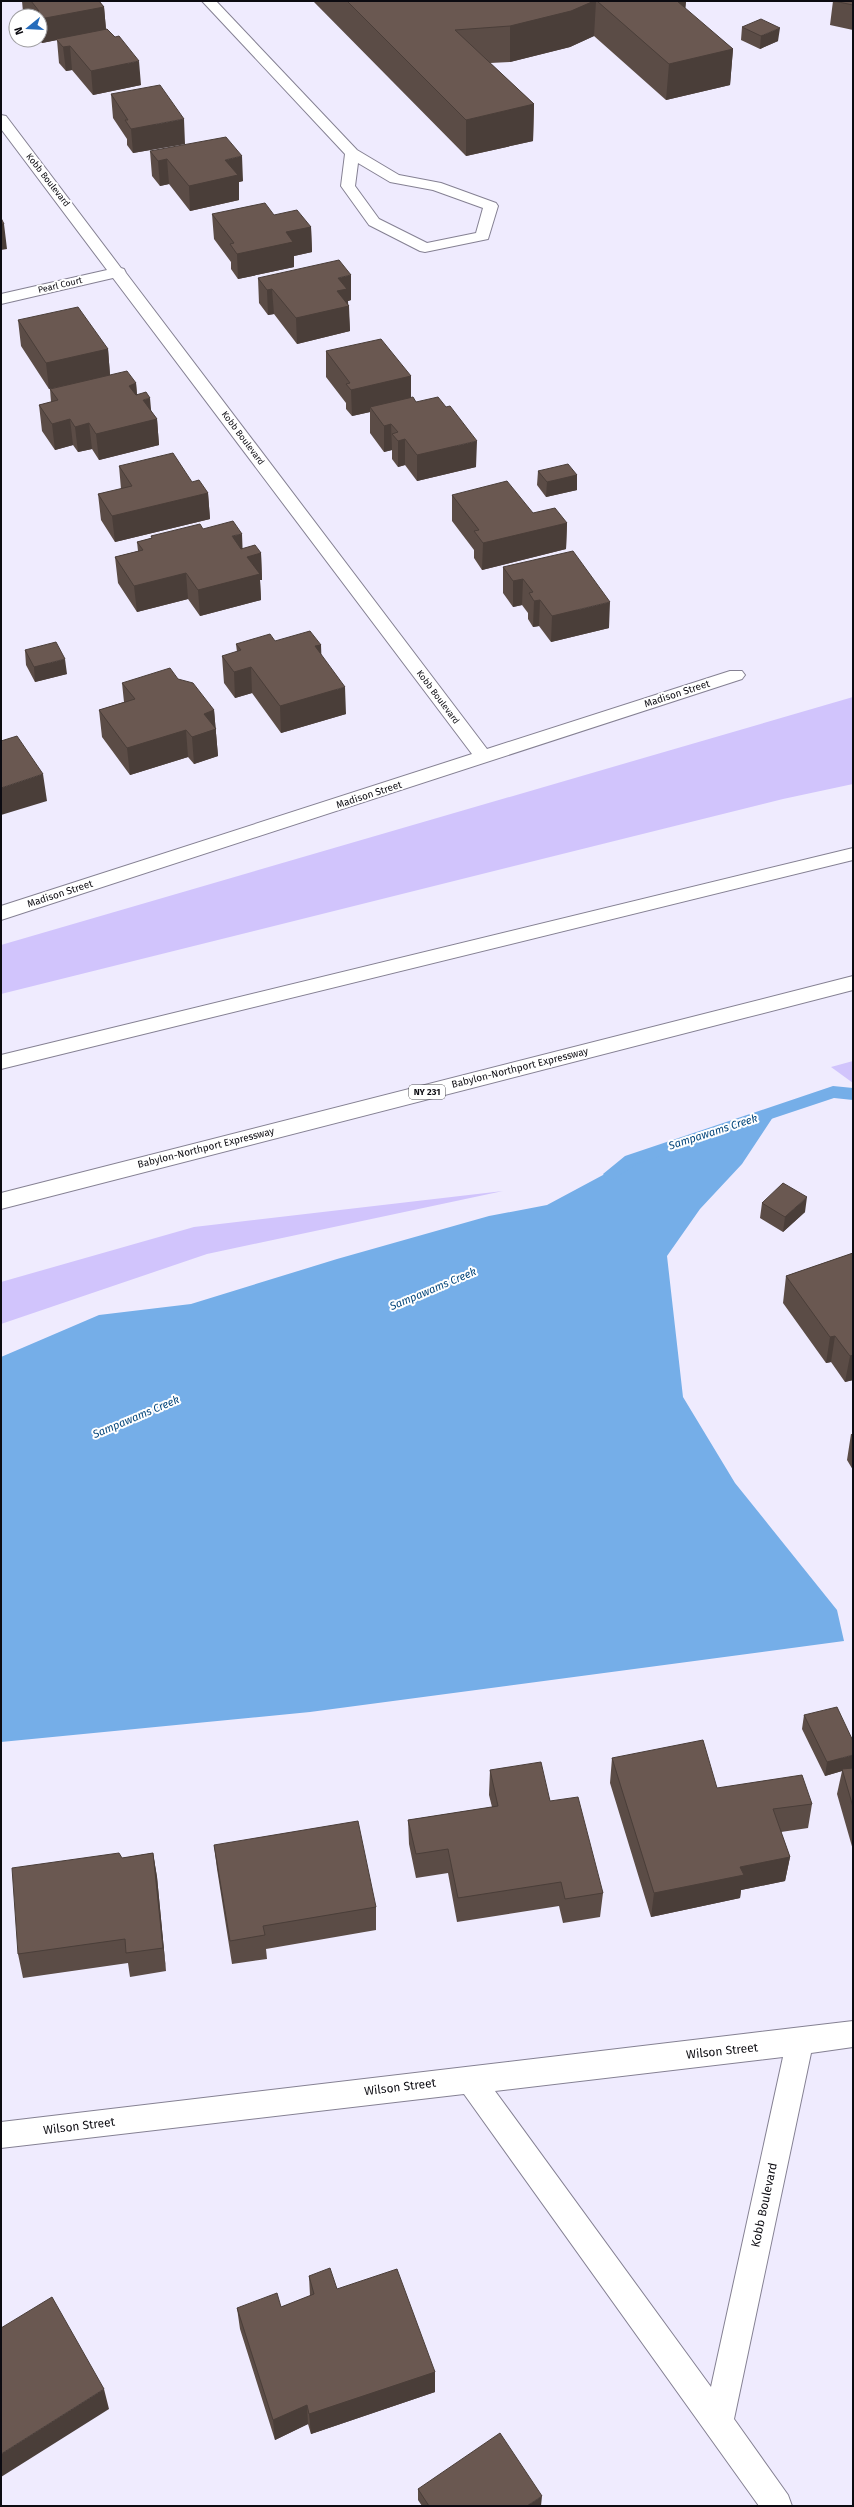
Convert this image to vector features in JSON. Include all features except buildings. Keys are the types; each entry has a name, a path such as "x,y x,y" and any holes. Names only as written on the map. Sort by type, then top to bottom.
{"street":[{"path":"209,1 352,153 395,178 436,186 491,206 483,236 425,248 374,222 348,186 352,153"},
{"name":"Kobb Boulevard","path":"1,119 119,272 484,758"},
{"name":"Pearl Court","path":"1,299 119,272"},
{"name":"Madison Street","path":"1,912 484,758 736,675"},
{"path":"1,1062 853,854"},
{"name":"Babylon-Northport Expressway","path":"1,1201 853,983"},
{"path":"800,2042 853,2034"},
{"name":"Kobb Boulevard","path":"718,2422 800,2042"},
{"name":"Wilson Street","path":"1,2135 470,2079 800,2042"},
{"path":"470,2079 778,2506"}],"shaded area":[{"path":"853,697 853,784 783,799 1,994 1,945"},
{"path":"853,1061 853,1083 831,1067"},
{"path":"503,1191 207,1254 1,1324 1,1282 194,1227"}],"water":[{"path":"777,1111 742,1164 700,1209 667,1256 683,1397 735,1483 837,1610 844,1641 310,1712 1,1742 1,1357 99,1315 191,1304 337,1259 489,1216 547,1205 631,1160"}],"waterway":[{"name":"Sampawams Creek","path":"612,1174 631,1160 833,1092 853,1094"}]}
